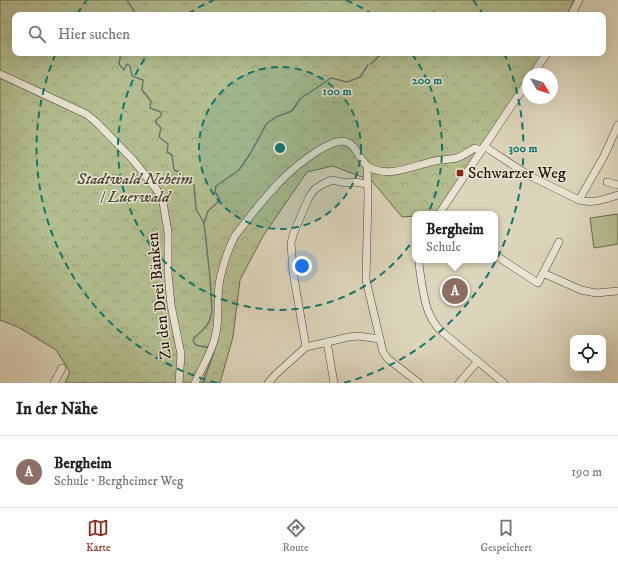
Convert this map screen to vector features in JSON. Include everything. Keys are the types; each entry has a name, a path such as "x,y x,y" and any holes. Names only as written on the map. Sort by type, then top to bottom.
{"street":[{"path":"573,12 579,0"},
{"path":"537,68 545,56"},
{"name":"Zu den Drei Bänken","path":"0,74 86,114 95,121 134,161 157,190 163,202 168,232 168,273 170,299 181,354 179,383"},
{"path":"441,211 522,90"},
{"path":"579,200 604,156 618,125"},
{"path":"195,383 212,347 216,333 220,279 236,235 267,196 286,177 308,157 339,141 349,143 354,148 367,169 368,196 366,284 383,352 385,357 419,383"},
{"path":"354,182 367,169 401,171 436,160 458,157 475,148 483,148 528,176 579,200 592,202 618,195"},
{"path":"306,347 293,272 291,247 292,238 309,197 315,189 332,180 346,183 354,182 367,184"},
{"path":"607,182 618,185"},
{"path":"498,257 538,283 558,242"},
{"path":"419,263 426,306 431,319 441,331 504,383"},
{"path":"543,273 581,290 596,293 618,292"},
{"path":"268,383 306,347 353,336 380,339"},
{"path":"327,342 334,383"},
{"path":"459,383 478,361"},
{"path":"54,383 62,368"}],"green space":[{"name":"Stadtwald Neheim / Luerwald","path":"0,0 574,0 568,12 12,12 12,56 542,56 534,68 522,68 522,87 437,211 412,211 412,216 402,217 372,181 333,166 307,172 263,236 240,280 233,337 220,383 65,383 70,372 56,350 18,327 0,320"},
{"path":"618,214 618,244 594,248 590,218"}],"waterway":[{"path":"127,0 133,12"},
{"path":"120,56 119,64 124,70 127,64 130,66 132,76 143,80 142,90 151,101 150,108 161,112 161,116 156,120 156,123 161,128 159,137 168,144 167,152 172,155 174,170 182,173 183,178"},
{"path":"371,64 379,56"},
{"path":"209,348 196,345 193,341 209,322 212,312 204,223 208,211 220,200 215,192 216,186 239,170 250,154 267,123 276,117 292,111 300,99 331,78 347,82 360,77 368,65"},
{"path":"194,185 196,209 204,223"},
{"path":"203,383 214,352"}],"place":[{"name":"Schwarzer Weg","path":"460,173"},
{"name":"Bergheim","path":"455,291"}]}
